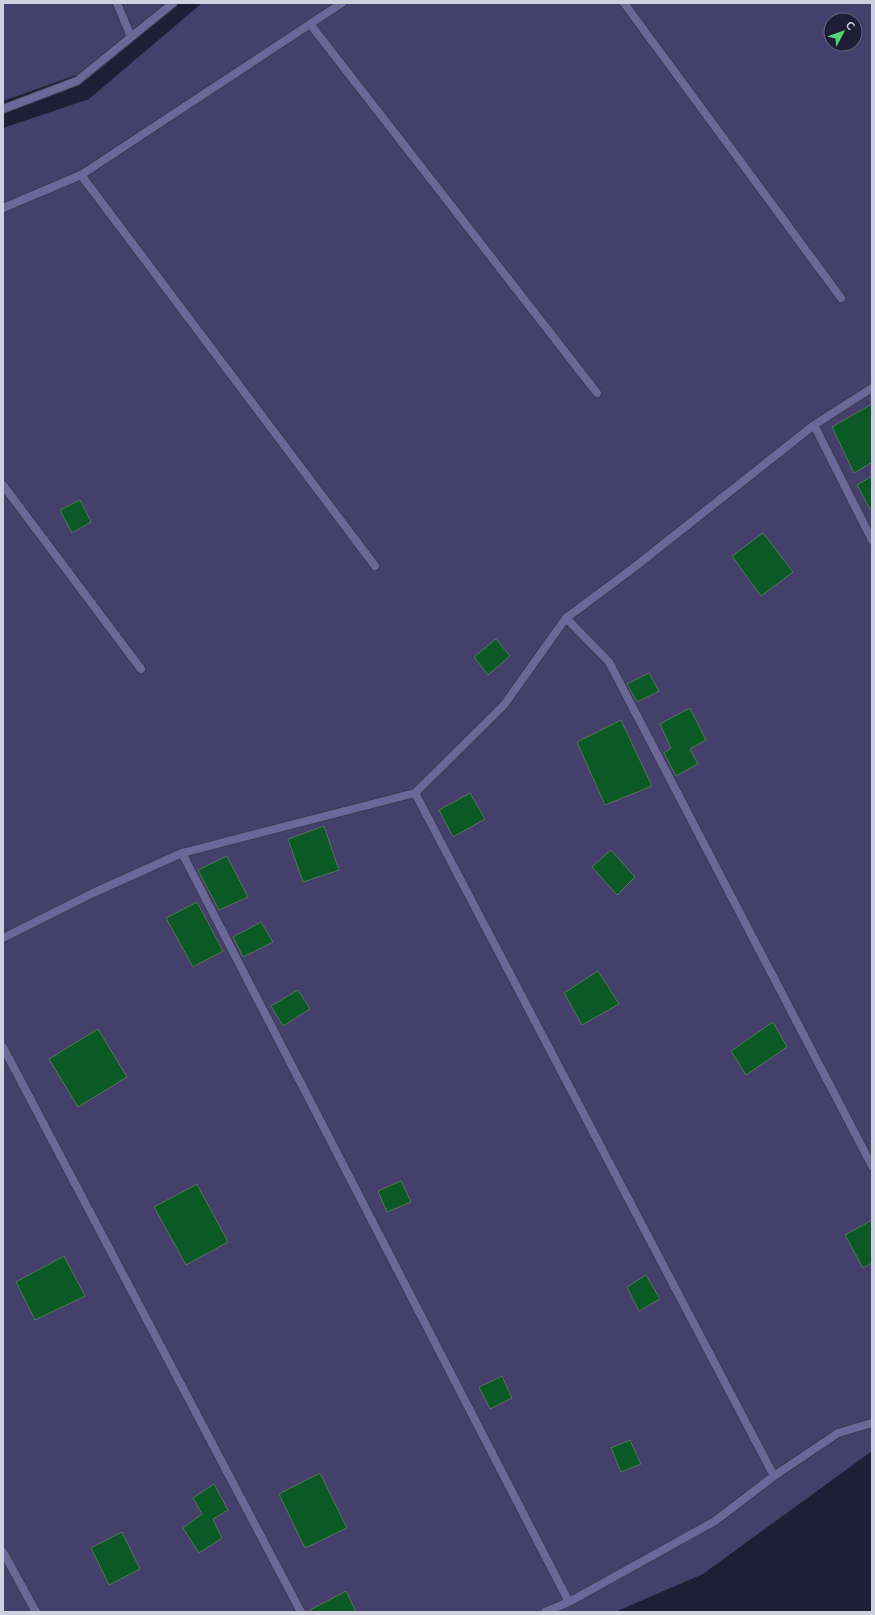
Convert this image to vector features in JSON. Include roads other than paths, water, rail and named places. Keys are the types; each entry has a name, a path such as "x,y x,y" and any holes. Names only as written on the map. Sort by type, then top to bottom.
{"lane":[{"path":"117,3 131,37"},
{"path":"3,109 77,81 173,3"},
{"path":"3,208 81,175 342,3"},
{"path":"624,3 840,298"},
{"path":"310,24 597,393"},
{"path":"81,175 376,566"},
{"path":"3,938 93,893 182,853 415,793 504,705 566,618 632,569 814,425 872,388"},
{"path":"814,425 872,540"},
{"path":"3,486 141,669"},
{"path":"566,618 609,662 872,1166"},
{"path":"415,793 774,1476"},
{"path":"182,853 569,1602"},
{"path":"3,1047 301,1612"},
{"path":"546,1612 569,1602 715,1521 774,1476 838,1432 872,1423"},
{"path":"3,1552 36,1612"}]}
